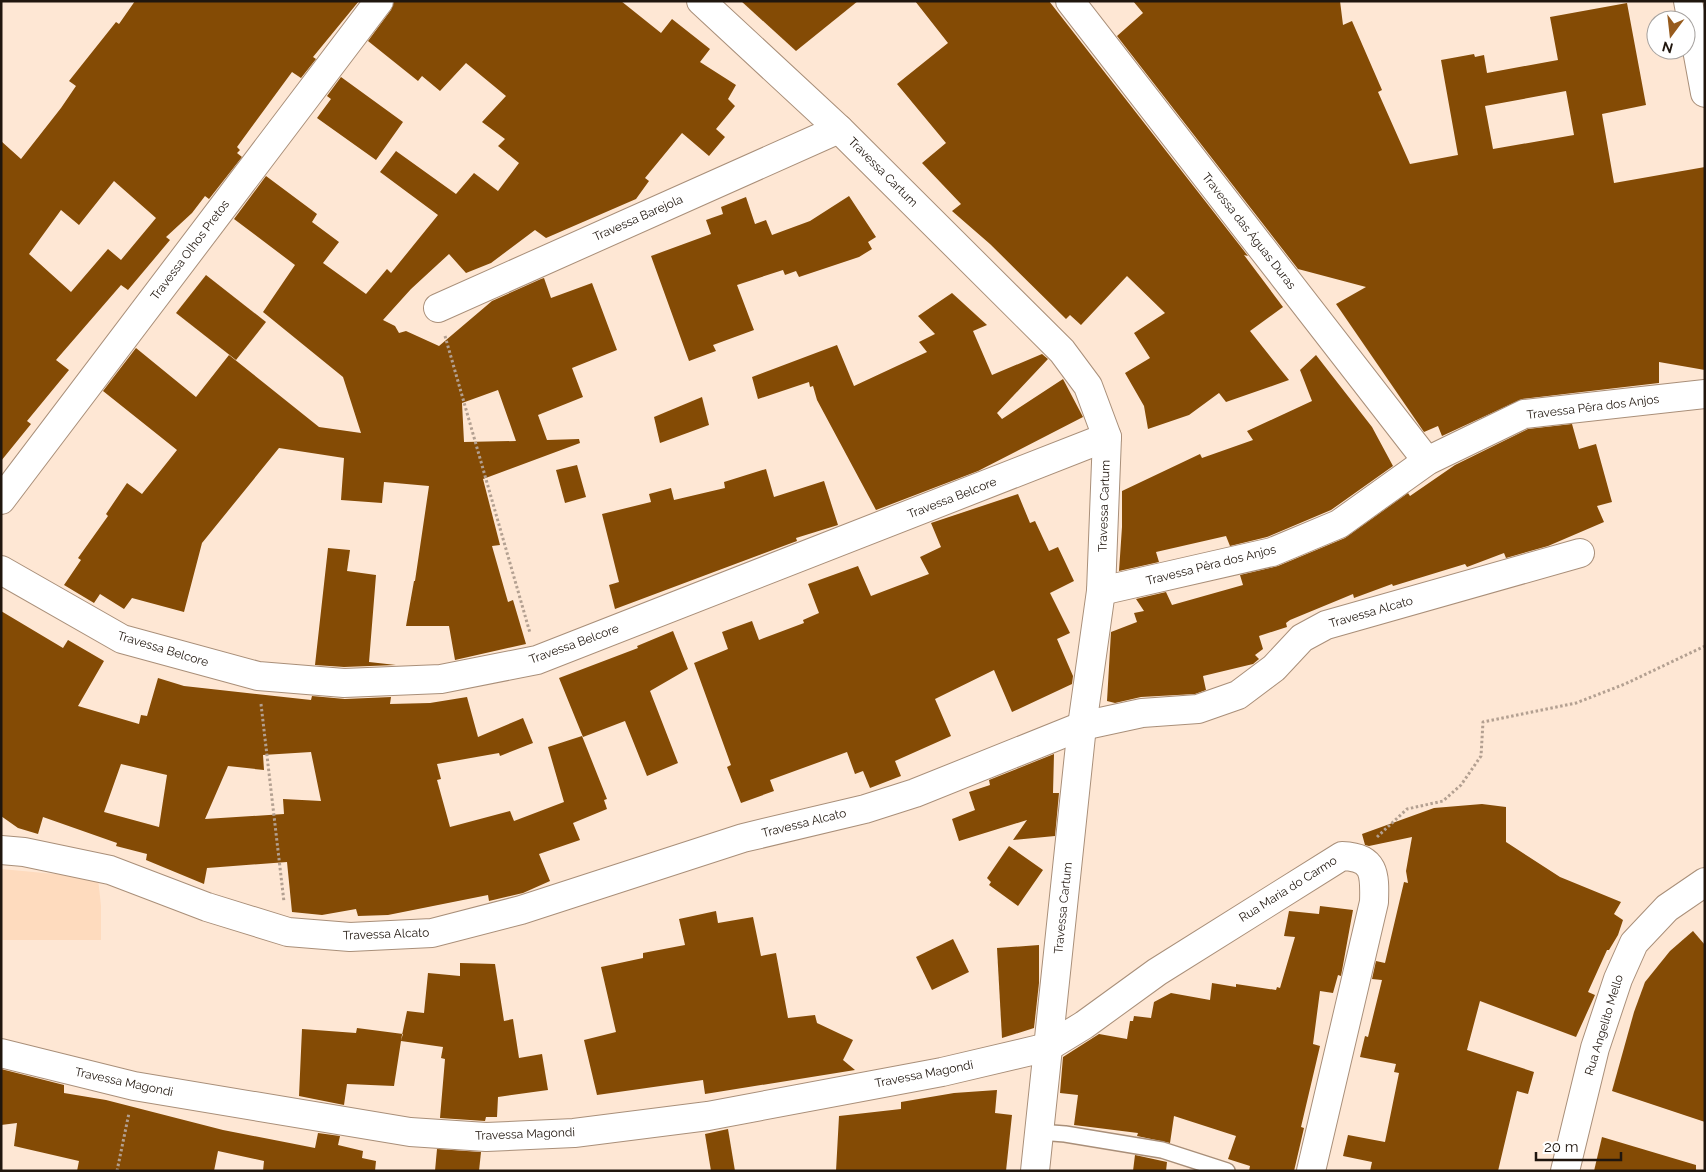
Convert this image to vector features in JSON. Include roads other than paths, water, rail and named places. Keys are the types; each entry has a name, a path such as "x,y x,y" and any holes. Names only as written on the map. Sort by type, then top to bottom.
{"street":[{"name":"Travessa Olhos Pretos","path":"1,500 379,1"},
{"name":"Travessa Cartum","path":"701,1 839,129 1062,351 1088,386 1107,437 1101,592 1082,726 1036,1171"},
{"name":"Travessa das Águas Duras","path":"1070,1 1428,461"},
{"path":"1688,1 1705,93"},
{"name":"Travessa Barejola","path":"438,308 839,129"},
{"name":"Travessa Pêra dos Anjos","path":"1101,592 1272,552 1339,524 1428,461 1524,414 1705,394"},
{"name":"Travessa Belcore","path":"1,570 122,639 258,676 344,683 441,679 537,660 1107,437"},
{"name":"Travessa Alcato","path":"1,850 24,852 110,870 207,907 288,932 350,937 432,933 521,910 743,838 865,809 915,793 1082,726 1142,713 1198,709 1238,695 1274,668 1302,638 1326,625 1580,553"},
{"name":"Rua Maria do Carmo","path":"1048,1047 1084,1025 1157,972 1253,910 1342,856 1357,857 1368,864 1375,879 1374,902 1310,1171"},
{"name":"Rua Angelito Mello","path":"1565,1171 1595,1048 1618,978 1634,943 1667,908 1705,882"},
{"name":"Travessa Magondi","path":"1,1053 134,1086 410,1132 506,1136 574,1133 708,1116 942,1072 1048,1047"}],"lane":[{"path":"1039,1132 1065,1134 1162,1150 1227,1171"}]}
